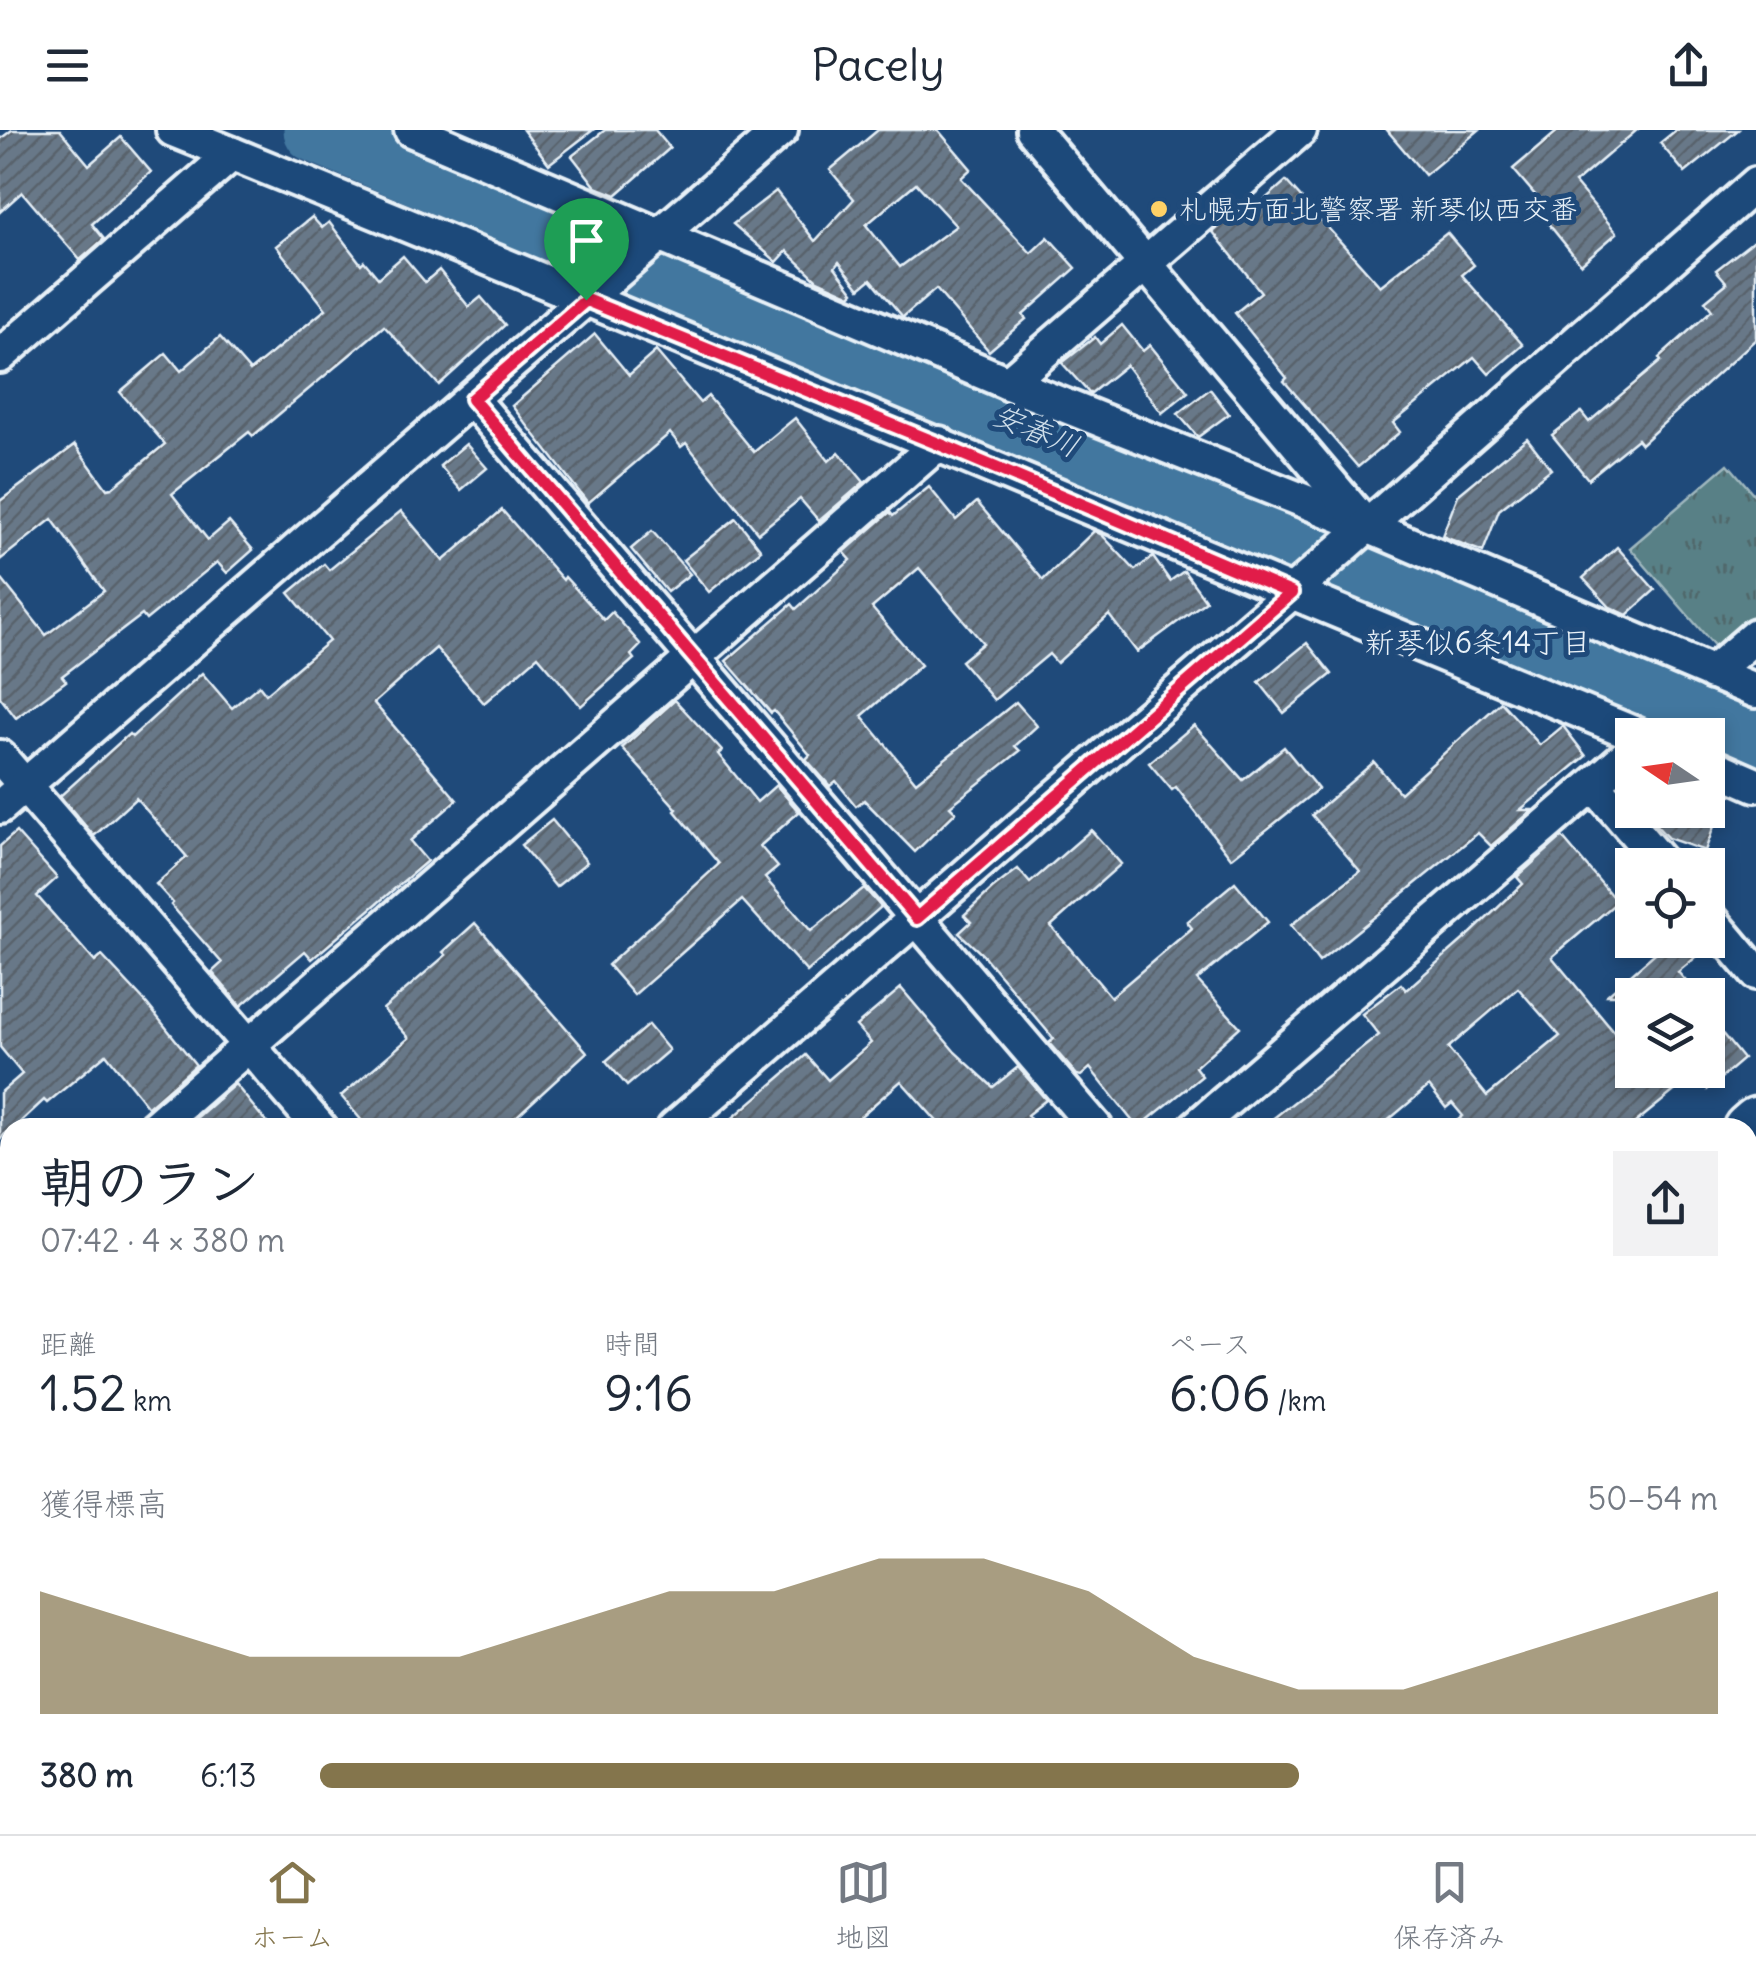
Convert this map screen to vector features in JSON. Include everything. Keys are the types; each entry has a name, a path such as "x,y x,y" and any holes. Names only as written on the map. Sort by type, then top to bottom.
{"street":[{"path":"173,130 597,290 939,444 1302,583 1615,725"},
{"path":"410,130 653,240 1008,383 1357,534 1756,691"},
{"path":"12,796 782,130"},
{"path":"1033,130 1147,263 1357,534"},
{"path":"1008,383 1300,130"},
{"path":"0,356 232,154"},
{"path":"686,1118 1756,184"},
{"path":"472,399 1087,1118"},
{"path":"165,1118 939,444"},
{"path":"1712,673 1756,635"},
{"path":"0,757 12,796 248,1045 311,1118"},
{"path":"1207,1118 1615,768"},
{"path":"1725,771 1756,785"},
{"path":"1596,786 1649,848"},
{"path":"1725,936 1756,972"}],"green space":[{"path":"1728,464 1756,497 1756,618 1718,650 1630,548"}],"building":[{"path":"12,130 60,130 89,165 121,137 151,172 92,224 104,239 80,260 22,192 0,212 0,139"},
{"path":"523,130 593,130 549,164"},
{"path":"605,130 655,130 670,148 616,195 596,187 572,156"},
{"path":"878,130 938,130 971,169 961,178 1031,253 1048,237 1076,268 989,351 936,289 903,317 871,279 860,288 839,262 835,267 854,292 851,295 817,280 787,251 777,262 733,224 776,191 815,241 854,199 830,170","holes":["916,183 956,226 900,267 866,225"]},
{"path":"1387,130 1479,130 1425,175"},
{"path":"1559,130 1637,130 1575,183 1617,233 1581,264 1547,222 1553,216 1513,169"},
{"path":"1676,130 1738,130 1685,173 1660,143"},
{"path":"1286,181 1380,286 1447,233 1474,265 1462,275 1523,345 1489,374 1474,357 1393,423 1400,432 1358,467 1284,381 1287,378 1235,313 1261,292 1213,232 1239,210 1245,217"},
{"path":"312,217 322,228 329,222 361,264 364,261 378,278 403,256 425,282 439,270 469,307 481,297 505,325 439,385 384,326 253,436 249,432 172,494 208,540 229,522 253,550 227,573 217,562 146,620 142,615 62,676 66,681 16,718 0,697 0,577 46,635 104,591 52,519 0,560 0,501 75,445 107,489 112,488 165,444 120,392 166,353 181,371 220,337 250,371 326,309 276,246"},
{"path":"1756,239 1756,339 1641,444 1637,439 1588,479 1552,435 1581,412 1589,422 1661,361 1659,358 1712,310 1705,301 1727,283 1716,270"},
{"path":"1122,325 1143,351 1150,345 1188,392 1162,413 1126,365 1090,394 1062,363 1095,337 1100,344"},
{"path":"595,334 629,375 656,351 700,403 708,396 754,452 795,418 829,461 839,452 864,482 819,521 800,499 758,533 686,443 681,447 670,433 588,503 512,406"},
{"path":"1210,389 1229,414 1198,437 1178,414"},
{"path":"1527,438 1551,469 1499,510 1483,552 1442,536 1458,495"},
{"path":"466,444 487,468 461,490 440,466"},
{"path":"929,487 956,520 977,502 1043,580 1094,531 1135,570 1153,557 1170,581 1184,571 1206,601 1137,652 1109,615 1057,663 1049,654 994,700 961,661 983,643 919,568 872,608 921,665 862,716 916,782 1016,702 1037,726 1015,746 1020,751 950,806 956,812 915,852 864,800 856,806 836,781 830,786 806,759 810,755 774,711 771,713 726,661 792,604 796,609 851,560 844,552 890,512 893,516"},
{"path":"502,510 604,620 612,612 641,645 631,655 634,659 581,706 538,656 484,703 436,648 374,703 457,800 410,841 427,861 312,959 305,951 241,1006 212,972 222,963 156,884 187,857 136,798 94,836 60,796 202,673 232,708 259,685 266,694 329,641 289,593 324,564 329,570 401,511 443,561"},
{"path":"736,518 761,550 709,592 683,560"},
{"path":"652,531 690,574 667,592 631,549"},
{"path":"1617,547 1655,590 1627,615 1610,607 1583,578"},
{"path":"1307,643 1332,674 1284,713 1259,682"},
{"path":"675,700 722,751 718,754 757,802 776,785 799,812 760,846 778,867 765,878 811,931 864,888 881,907 807,972 742,900 634,995 608,965 719,864 677,809 622,748"},
{"path":"1501,702 1540,745 1563,726 1586,756 1520,810 1533,810 1491,846 1478,833 1319,962 1291,925 1360,871 1312,815 1374,762 1400,793"},
{"path":"1194,725 1243,780 1284,747 1318,789 1231,858 1176,787 1172,790 1149,763"},
{"path":"552,820 587,862 556,887 521,845"},
{"path":"1659,828 1713,828 1706,848 1668,838"},
{"path":"1091,830 1121,864 1051,926 1111,997 1192,928 1187,922 1235,882 1268,922 1197,980 1240,1027 1195,1067 1202,1076 1150,1118 1130,1118 1090,1068 1077,1075 1049,1043 1054,1039 983,955 959,933 971,922 964,915 1018,869 1030,883"},
{"path":"16,832 57,878 37,896 95,962 102,956 196,1065 148,1107 106,1054 25,1118 0,1118 0,1093 22,1074 0,1047 0,846"},
{"path":"1562,837 1615,904 1552,957 1615,1033 1615,1088 1678,1088 1641,1118 1460,1118 1463,1116 1452,1103 1446,1108 1429,1086 1391,1118 1274,1118 1379,1035 1362,1014 1401,984 1406,990 1523,884 1517,877","holes":["1518,988 1560,1036 1487,1096 1448,1048"]},
{"path":"475,923 587,1052 515,1118 360,1118 341,1096 409,1038 383,1009 446,955 443,952"},
{"path":"1649,958 1695,958 1678,972 1683,978 1626,978"},
{"path":"901,988 955,1052 993,1087 1018,1067 1046,1100 1027,1115 1029,1118 934,1118 901,1081 858,1118 733,1118 806,1055 828,1080 871,1043 856,1026"},
{"path":"648,1025 669,1050 627,1086 606,1061"},
{"path":"1725,1037 1743,1059 1725,1074"},
{"path":"235,1084 263,1118 196,1118"}],"waterway":[{"name":"安春川","path":"316,130 1756,733"}],"place":[{"name":"札幌方面北警察署 新琴似西交番","path":"1159,209"}],"district":[{"name":"新琴似6条14丁目","path":"1478,643"}],"route":[{"path":"586,300 1291,593 917,918 472,399 586,300"}]}
